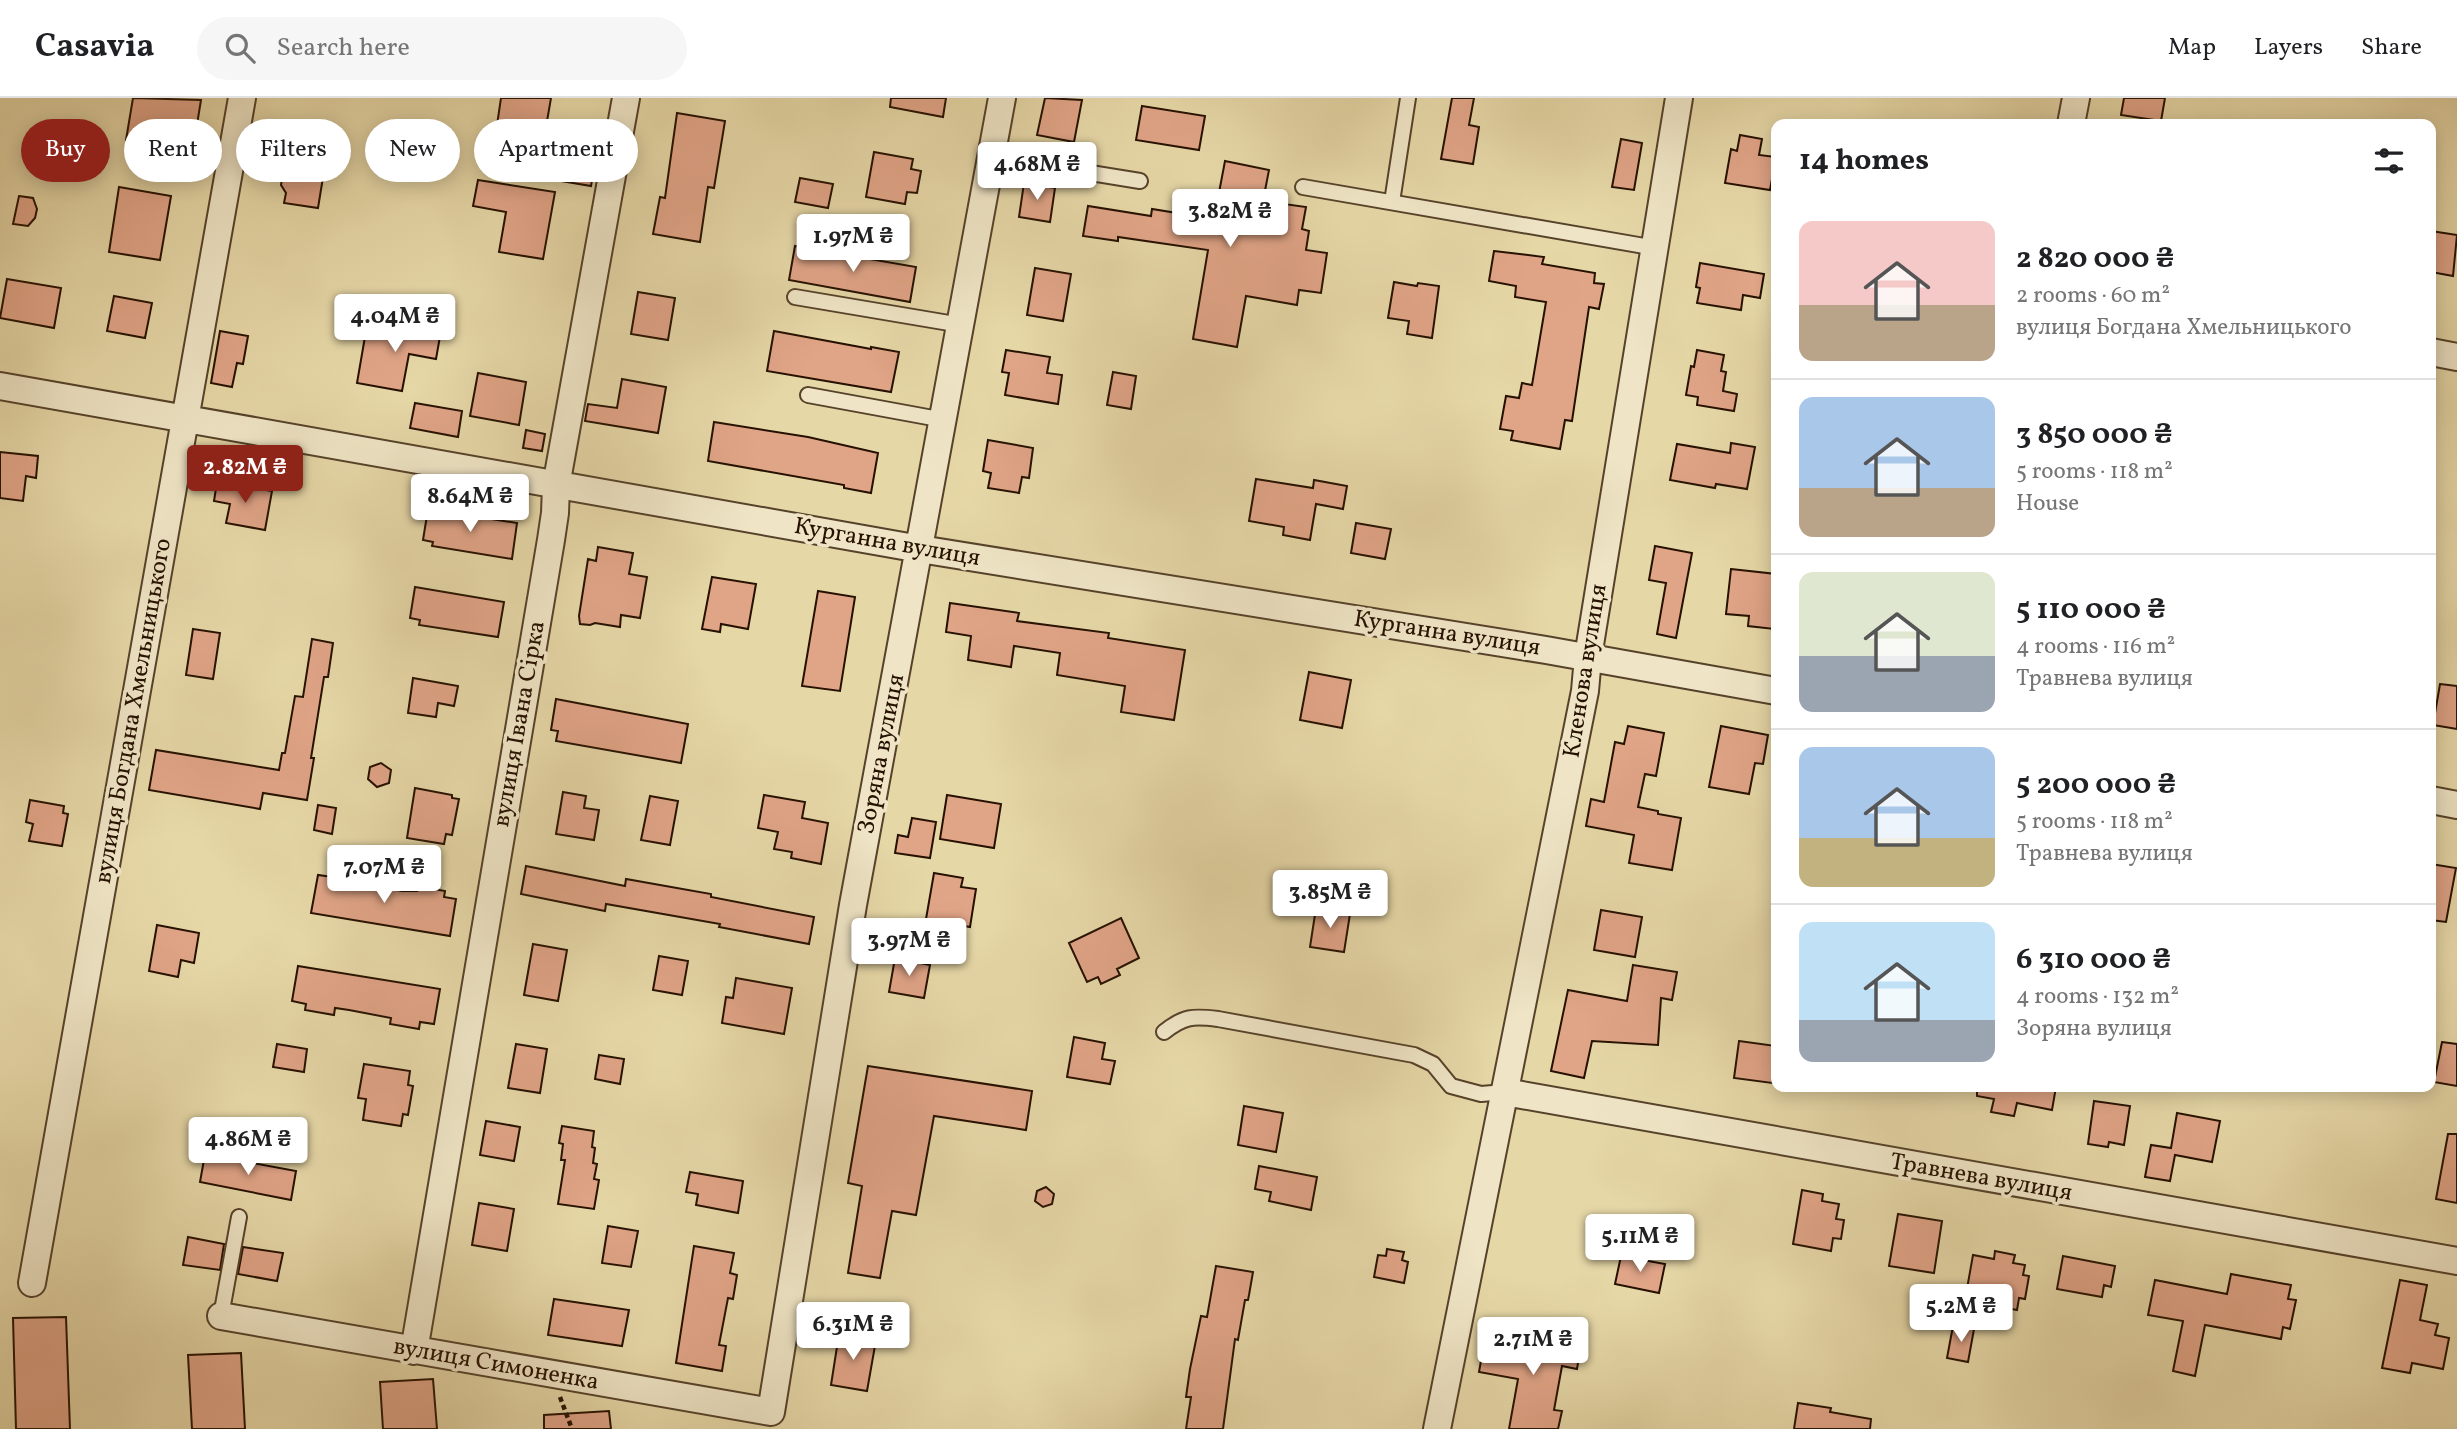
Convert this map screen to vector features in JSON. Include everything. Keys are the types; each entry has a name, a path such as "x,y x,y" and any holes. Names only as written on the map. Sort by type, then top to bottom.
{"street":[{"name":"вулиця Богдана Хмельницького","path":"32,1283 242,98"},
{"name":"вулиця Івана Сірка","path":"414,1351 552,531 556,486 626,98"},
{"name":"Зоряна вулиця","path":"771,1412 853,905 1003,98"},
{"name":"Кленова вулиця","path":"1437,1429 1585,691 1588,657 1679,98"},
{"path":"2072,119 2076,98"},
{"path":"2436,353 2457,357"},
{"name":"Курганна вулиця","path":"0,386 920,549 1588,657 1771,690"},
{"path":"2436,801 2457,805"},
{"name":"Травнева вулиця","path":"1505,1092 2457,1261"},
{"name":"вулиця Симоненка","path":"221,1317 771,1412"}],"lane":[{"path":"1392,202 1408,98"},
{"path":"992,157 1140,181"},
{"path":"1303,187 1656,248"},
{"path":"795,297 961,326"},
{"path":"808,395 944,420"},
{"path":"1164,1032 1178,1020 1195,1017 1218,1019 1414,1055 1433,1064 1451,1086 1481,1094 1505,1092"},
{"path":"221,1317 239,1217"}],"building":[{"path":"133,98 201,100 198,119 130,119"},
{"path":"501,98 551,98 547,119 498,119"},
{"path":"891,98 946,98 943,117 890,107"},
{"path":"1045,98 1082,100 1074,142 1037,135"},
{"path":"1452,98 1474,98 1469,125 1479,127 1473,164 1441,159"},
{"path":"2124,98 2165,98 2161,119 2121,115"},
{"path":"1142,106 1205,116 1199,150 1136,140"},
{"path":"677,113 725,121 714,188 708,187 700,242 653,234 660,197 665,198"},
{"path":"1740,135 1762,139 1759,155 1771,156 1770,190 1725,183 1731,149 1737,151"},
{"path":"1621,139 1642,143 1634,190 1612,187"},
{"path":"874,152 913,159 911,169 921,171 917,193 907,192 905,204 866,197"},
{"path":"1225,161 1269,170 1263,201 1306,207 1302,229 1309,231 1306,250 1327,253 1321,293 1299,290 1297,305 1246,296 1237,347 1193,339 1208,250 1118,237 1118,241 1083,236 1088,206 1151,216 1152,209 1214,219"},
{"path":"800,178 833,184 828,208 795,202"},
{"path":"281,182 322,182 318,208 284,203 286,193"},
{"path":"478,182 555,192 543,259 499,252 506,212 473,206"},
{"path":"567,182 592,182 591,186"},
{"path":"1024,183 1055,188 1050,222 1019,217"},
{"path":"119,187 171,196 160,260 109,252"},
{"path":"19,196 33,198 37,209 35,218 28,226 13,224"},
{"path":"2436,232 2457,235 2453,276 2436,273"},
{"path":"795,246 916,267 910,302 789,280"},
{"path":"1494,251 1544,257 1542,264 1595,273 1594,283 1604,284 1599,309 1589,307 1572,421 1565,420 1560,449 1511,440 1513,431 1500,429 1506,396 1519,398 1522,383 1532,385 1546,302 1515,297 1516,286 1489,281"},
{"path":"1700,263 1764,274 1760,298 1743,295 1741,310 1697,303 1700,288 1696,287"},
{"path":"1035,268 1071,274 1063,321 1027,315"},
{"path":"7,279 61,288 54,328 0,318"},
{"path":"1394,282 1439,286 1432,338 1407,334 1409,321 1388,318"},
{"path":"638,292 675,298 668,340 631,334"},
{"path":"114,296 152,303 145,338 107,331"},
{"path":"422,321 442,325 436,359 409,354 402,391 357,383 367,325 419,335"},
{"path":"220,331 248,336 243,364 237,363 232,387 211,383"},
{"path":"774,331 899,352 891,392 767,371"},
{"path":"1006,350 1050,357 1047,373 1062,375 1058,404 1005,395 1009,373 1002,372"},
{"path":"1697,350 1724,355 1721,371 1726,372 1723,391 1737,394 1734,411 1697,405 1698,397 1686,395"},
{"path":"1113,372 1136,376 1131,409 1107,405"},
{"path":"478,373 526,382 519,425 470,416"},
{"path":"622,379 666,387 658,433 585,421 588,404 617,408"},
{"path":"415,403 462,411 458,437 410,428"},
{"path":"714,422 808,437 878,453 871,493 844,488 844,485 708,461"},
{"path":"526,430 545,434 542,451 523,448"},
{"path":"988,440 1033,448 1029,478 1022,477 1019,493 988,488 991,473 983,471"},
{"path":"1731,443 1755,447 1747,489 1716,484 1715,488 1670,480 1677,444 1730,453"},
{"path":"0,452 38,456 36,478 26,476 23,501 0,498"},
{"path":"1256,479 1313,488 1314,480 1347,486 1343,509 1316,504 1310,540 1283,535 1284,527 1249,521"},
{"path":"217,482 272,491 265,530 226,523 230,504 214,501"},
{"path":"428,509 517,523 512,559 432,546 433,542 423,540"},
{"path":"1356,523 1391,529 1385,559 1351,553"},
{"path":"1655,546 1692,553 1676,638 1657,634 1666,583 1649,580"},
{"path":"598,547 633,553 629,574 647,577 640,618 621,615 620,627 595,623 580,624 588,559 596,561"},
{"path":"1731,569 1771,573 1771,629 1748,626 1749,616 1726,614"},
{"path":"712,577 756,584 748,629 721,624 720,632 702,629"},
{"path":"415,587 504,602 498,637 419,625 420,620 410,618"},
{"path":"818,591 855,597 840,691 802,686"},
{"path":"950,603 1019,613 1017,621 1109,633 1108,638 1185,650 1174,720 1121,712 1125,686 1057,675 1060,653 1014,646 1011,667 968,660 971,636 946,632"},
{"path":"193,629 220,633 213,679 186,675"},
{"path":"312,639 333,643 328,677 324,677 307,800 263,793 260,809 149,790 156,750 279,770 282,753 285,753 295,696 303,697"},
{"path":"1309,672 1351,680 1342,728 1300,720"},
{"path":"413,678 458,686 454,706 438,703 436,717 408,713"},
{"path":"2440,684 2457,686 2457,729 2436,726"},
{"path":"556,699 688,724 681,763 556,741 558,731 551,730"},
{"path":"1628,726 1664,733 1656,776 1645,774 1638,807 1681,818 1672,870 1629,863 1634,835 1586,826 1591,799 1604,802 1615,742 1624,744"},
{"path":"1721,726 1768,735 1763,764 1755,763 1749,794 1709,787"},
{"path":"381,763 391,770 389,783 377,787 368,779 370,767"},
{"path":"415,788 452,795 452,798 459,799 452,835 446,834 444,844 407,838"},
{"path":"563,792 586,796 584,808 599,810 594,840 556,834"},
{"path":"764,795 805,802 802,818 828,823 821,864 791,858 792,852 774,849 778,832 758,828"},
{"path":"947,795 1001,804 994,848 940,839"},
{"path":"650,796 678,801 670,845 641,840"},
{"path":"30,800 64,806 63,813 68,814 62,846 29,841 33,824 26,822"},
{"path":"318,805 336,808 332,834 314,830"},
{"path":"912,818 936,822 930,858 895,853 898,835 908,837"},
{"path":"2436,865 2456,868 2446,922 2436,921"},
{"path":"526,866 625,886 626,879 711,894 711,897 814,917 809,944 719,927 720,924 606,904 605,911 521,894"},
{"path":"333,872 360,877 359,883 402,891 417,891 417,886 445,891 444,897 456,899 450,936 311,913 318,875 332,877"},
{"path":"934,873 963,878 961,887 976,889 970,927 926,919"},
{"path":"1316,908 1350,914 1344,952 1310,947"},
{"path":"1601,910 1642,917 1635,957 1594,950"},
{"path":"1121,918 1139,958 1117,969 1120,975 1101,984 1098,977 1087,982 1069,943"},
{"path":"157,925 199,933 194,963 181,960 178,977 149,971"},
{"path":"533,944 567,950 558,1001 524,995"},
{"path":"659,956 688,961 682,995 653,990"},
{"path":"895,958 930,965 924,998 889,992"},
{"path":"1633,965 1677,972 1672,1000 1661,998 1658,1045 1592,1041 1584,1078 1551,1071 1568,990 1627,1001"},
{"path":"298,966 440,989 434,1024 420,1022 419,1029 390,1024 391,1018 349,1010 335,1008 334,1015 305,1010 306,1004 292,1001"},
{"path":"736,978 792,988 784,1034 722,1023 726,997 733,998"},
{"path":"1074,1037 1105,1043 1102,1059 1115,1061 1110,1084 1067,1077"},
{"path":"1739,1041 1771,1045 1771,1083 1734,1078"},
{"path":"2442,1042 2457,1044 2457,1086 2436,1082"},
{"path":"277,1044 307,1049 304,1072 273,1067"},
{"path":"516,1044 547,1049 540,1093 508,1088"},
{"path":"599,1055 624,1059 620,1084 595,1079"},
{"path":"364,1064 410,1071 408,1085 413,1086 408,1115 403,1114 401,1126 363,1120 366,1099 358,1098"},
{"path":"868,1066 1032,1091 1026,1130 934,1116 916,1215 892,1211 880,1278 848,1273 862,1186 848,1183"},
{"path":"1977,1092 2055,1092 2052,1110 2017,1103 2014,1116 1991,1112 1994,1099 1977,1096"},
{"path":"2094,1101 2130,1106 2124,1145 2109,1142 2108,1147 2088,1144"},
{"path":"1244,1106 1283,1113 1276,1152 1238,1145"},
{"path":"2177,1113 2220,1121 2212,1162 2175,1155 2170,1181 2145,1177 2151,1145 2171,1148"},
{"path":"486,1121 520,1127 514,1161 480,1155"},
{"path":"562,1126 594,1131 593,1163 597,1164 594,1179 599,1180 594,1209 558,1204 565,1160 561,1160 563,1144 559,1143"},
{"path":"2448,1134 2457,1134 2457,1203 2436,1199"},
{"path":"205,1154 296,1171 291,1200 200,1182"},
{"path":"1259,1166 1317,1177 1311,1210 1269,1201 1271,1192 1255,1189"},
{"path":"690,1172 743,1181 738,1213 696,1205 698,1194 686,1192"},
{"path":"1046,1187 1054,1194 1052,1204 1043,1207 1035,1201 1037,1191"},
{"path":"1802,1190 1823,1194 1822,1201 1839,1204 1836,1219 1844,1220 1841,1239 1833,1238 1831,1251 1793,1244"},
{"path":"479,1203 514,1209 507,1251 472,1245"},
{"path":"1898,1214 1942,1221 1934,1273 1889,1266"},
{"path":"608,1226 638,1231 631,1267 602,1263"},
{"path":"188,1237 224,1244 220,1270 183,1265"},
{"path":"694,1246 734,1253 730,1273 737,1275 733,1299 728,1298 719,1345 726,1346 722,1371 676,1363"},
{"path":"243,1247 283,1253 277,1281 238,1274"},
{"path":"1387,1249 1404,1252 1402,1260 1408,1262 1404,1283 1374,1277 1378,1255 1386,1256"},
{"path":"1995,1251 2015,1255 2013,1263 2025,1265 2023,1275 2029,1276 2025,1299 2019,1298 2017,1310 1965,1300 1973,1255 1994,1259"},
{"path":"1621,1256 1665,1264 1659,1293 1615,1284"},
{"path":"2063,1256 2115,1266 2111,1287 2104,1285 2102,1297 2057,1289"},
{"path":"1216,1266 1253,1272 1249,1295 1248,1300 1245,1300 1238,1340 1235,1339 1223,1429 1186,1429 1191,1397 1186,1397 1190,1369 1201,1316 1207,1317"},
{"path":"2231,1274 2291,1285 2288,1299 2296,1300 2290,1329 2283,1327 2281,1339 2205,1325 2195,1376 2173,1371 2183,1321 2148,1315 2155,1280 2227,1294"},
{"path":"2400,1280 2427,1285 2420,1320 2438,1324 2435,1335 2449,1338 2443,1369 2412,1363 2410,1373 2382,1368"},
{"path":"554,1299 629,1310 622,1346 548,1335"},
{"path":"66,1317 70,1429 16,1429 13,1318"},
{"path":"1953,1326 1974,1329 1968,1362 1947,1358"},
{"path":"839,1334 876,1340 867,1391 831,1385"},
{"path":"1518,1334 1581,1345 1577,1369 1562,1366 1554,1410 1562,1411 1558,1429 1509,1429 1518,1379 1479,1372 1484,1344 1515,1350"},
{"path":"241,1353 245,1429 192,1429 188,1355"},
{"path":"433,1379 437,1429 383,1429 380,1382"},
{"path":"1798,1403 1831,1408 1830,1412 1871,1419 1870,1429 1794,1429"},
{"path":"609,1411 611,1429 544,1429 544,1415"}]}
